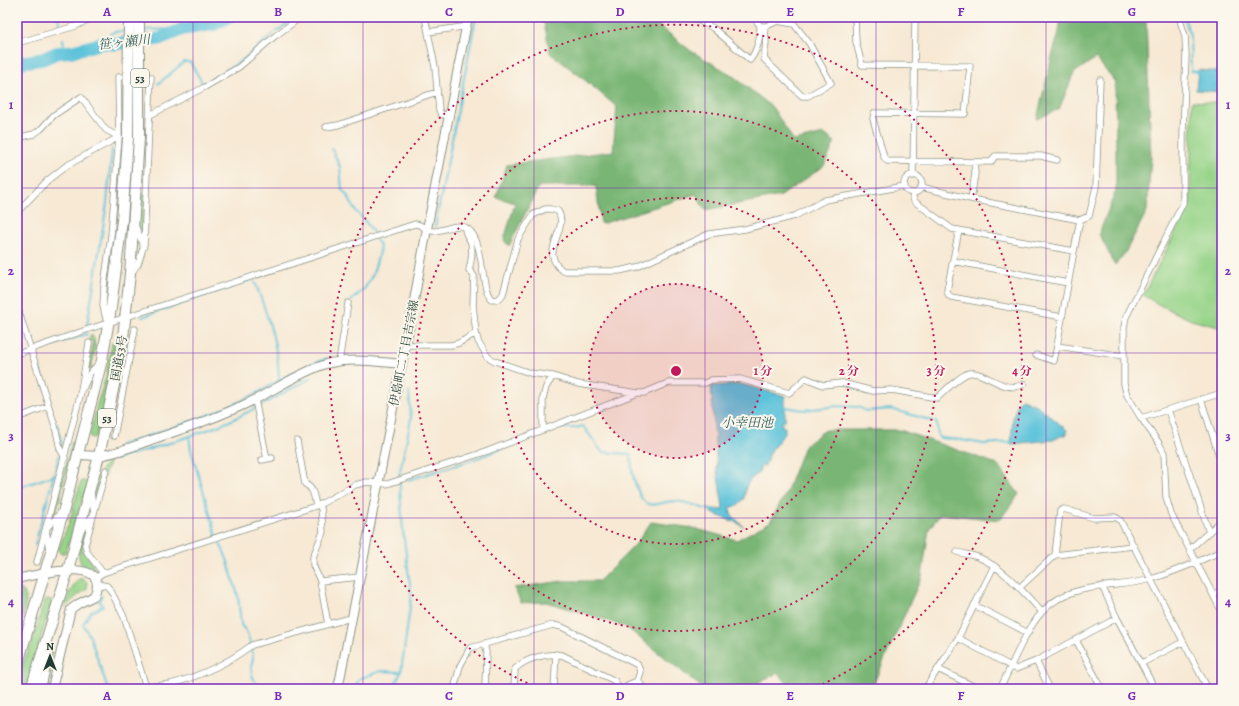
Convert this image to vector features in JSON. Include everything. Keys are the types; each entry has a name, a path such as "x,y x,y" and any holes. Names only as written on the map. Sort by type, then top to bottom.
{"highway":[{"name":"国道53号","path":"17,666 64,509 102,360 107,323 111,308 122,220 123,138 129,17"},
{"name":"国道53号","path":"31,689 78,535 99,456 122,347 130,274 139,138 139,17"},
{"path":"40,689 57,604"}],"street":[{"path":"17,43 76,26 94,17"},
{"path":"150,115 192,94 239,67 275,36 301,17"},
{"path":"425,17 435,67 439,110 441,114 449,116"},
{"name":"伊島町二丁目吉宗線","path":"338,689 406,345 468,17"},
{"path":"692,17 700,19 713,28 750,60 760,38 760,26"},
{"path":"754,17 760,26 765,31 766,42 764,59 802,96 808,96 831,83 804,36 794,24 777,21 767,26 760,26"},
{"path":"859,17 855,17 856,42 862,65 970,66 965,114 874,113 873,119 884,157 887,161 914,160 991,162 995,156 1042,156 1057,160"},
{"path":"913,176 915,17"},
{"path":"938,17 976,17"},
{"path":"1179,17 1185,36 1186,55 1183,134 1183,203 1126,317 1124,327 1124,384 1127,395 1164,452 1166,497 1171,514 1222,612"},
{"path":"428,32 466,27"},
{"path":"123,138 118,77 151,77 144,245 138,264 130,274"},
{"path":"921,187 971,199 1080,220 1089,216 1096,187 1100,80"},
{"path":"326,127 338,125 437,92"},
{"path":"17,138 34,134 54,115 81,97 106,130 123,138"},
{"path":"17,212 48,180 66,166 123,138"},
{"path":"971,199 975,174 974,162"},
{"path":"905,186 907,179 913,176"},
{"path":"912,193 919,191 921,187 920,180 913,176"},
{"path":"905,186 907,190 912,193 914,201 952,229 1074,251"},
{"path":"17,354 107,323 415,224 420,224 433,231 460,226 471,233 476,242 489,297 492,300 496,300 500,299 503,294 518,239 533,215 545,209 558,211 561,215 561,221 552,250 552,258 557,267 563,271 619,271 637,267 709,234 745,229 795,216 825,200 905,186"},
{"path":"1036,355 1054,361 1080,220"},
{"path":"134,223 144,245"},
{"path":"465,228 465,233 471,242 469,270 474,276 473,305 478,341 488,357 495,361 530,373 553,376 578,384 638,393 644,393 668,382 705,383 711,380 740,379 789,393 806,378 823,385 842,383 873,391 892,390 936,398 969,373 980,375 1001,385 1019,386 1024,384"},
{"path":"960,230 948,290 948,294 951,297 1062,317"},
{"path":"953,261 1068,283"},
{"path":"338,362 348,302"},
{"path":"17,306 55,426 60,449 65,458"},
{"path":"114,436 135,329"},
{"path":"406,345 451,345 459,343 476,333"},
{"path":"37,562 80,396 89,343"},
{"path":"1057,346 1124,356"},
{"path":"122,347 127,370"},
{"path":"80,396 90,373 102,360"},
{"path":"78,455 99,456 128,448 225,414 256,405 306,372 326,364 338,362 373,361 402,364"},
{"path":"543,430 543,398 546,387 553,376"},
{"path":"112,394 124,386"},
{"path":"98,578 219,537 319,506 355,485 367,482 388,484 488,451 638,393"},
{"path":"1141,418 1222,393"},
{"path":"1201,399 1222,465"},
{"path":"256,405 267,459"},
{"path":"17,418 48,406"},
{"path":"1168,410 1209,532"},
{"path":"297,440 305,484 312,490 319,506 322,532 313,558 313,565 320,581 328,624"},
{"path":"52,689 71,610 78,604 94,596 98,578 85,546 106,470"},
{"path":"78,535 94,514 90,488"},
{"path":"49,556 46,529 64,509"},
{"path":"1055,555 1060,511 1064,509 1094,518 1115,517 1120,520 1208,689"},
{"path":"1190,549 1222,520"},
{"path":"1019,588 1055,555 1133,546"},
{"path":"957,552 977,557 994,566 1019,588 1042,612"},
{"path":"1000,689 1028,633 1042,612 1058,598 1079,589 1128,584 1150,579 1222,552"},
{"path":"925,689 958,638 994,566"},
{"path":"17,579 46,572 68,570 84,570 98,578 111,591 124,617 143,688 171,684 221,665 251,645 347,619 352,619"},
{"path":"320,581 360,577"},
{"path":"1102,586 1117,618 1155,689"},
{"path":"1213,594 1222,591"},
{"path":"974,605 1028,633"},
{"path":"958,638 1016,669 1036,661 1117,618"},
{"path":"454,689 460,666 470,648 553,625 562,626 638,665 640,672 637,681 618,689 615,681 562,655 549,654 521,663 515,669 514,689"},
{"path":"1076,640 1102,689"},
{"path":"1142,664 1183,642"},
{"path":"484,644 486,652 485,689"},
{"path":"554,689 556,654"},
{"path":"1036,661 1050,689"},
{"path":"938,669 979,689"},
{"path":"637,681 641,684 640,689"}],"green space":[{"path":"543,17 648,17 691,51 732,75 772,107 794,141 824,134 835,142 824,166 781,196 705,210 696,194 601,224 596,186 539,186 509,246 504,240 515,203 496,197 507,165 613,151 617,107 550,53"},
{"path":"1061,17 1146,17 1151,158 1147,211 1125,253 1115,265 1099,234 1116,190 1115,82 1096,58 1074,73 1059,109 1037,119 1059,32"},
{"path":"1192,101 1222,103 1222,328 1191,320 1143,295 1190,204"},
{"path":"140,194 145,194 142,236 138,226"},
{"path":"91,334 94,338 95,349 87,376 93,342 89,341"},
{"path":"114,342 117,344 111,376 96,436 94,438 90,437 90,434 97,404 106,377 112,343"},
{"path":"825,430 900,430 997,464 1019,494 1000,520 940,514 929,529 922,576 871,689 792,689 778,673 744,689 704,689 626,627 546,602 521,603 514,588 563,581 599,581 636,544 651,522 693,528 737,540 770,522 786,493 804,446"},
{"path":"72,441 73,446 57,508 51,519"},
{"path":"110,460 94,504 94,492 97,479 106,463"},
{"path":"82,481 85,481 88,485 66,552 61,554 58,550 69,523"},
{"path":"87,527 89,528 82,550 90,560 97,572 96,573 88,570 82,565 80,560 79,548"},
{"path":"79,579 83,579 87,582 87,589 64,608 70,592"},
{"path":"17,587 21,589 26,597 22,620 20,610 17,605"},
{"path":"46,599 51,600 52,602 25,689 17,689 21,668 35,635 42,607"}],"water":[{"path":"1198,70 1222,72 1222,92 1196,90"},
{"name":"小幸田池","path":"740,384 785,396 785,421 782,421 782,427 785,427 785,433 772,449 764,467 762,465 759,470 760,471 750,480 746,487 744,498 738,506 730,507 731,514 744,527 733,520 732,521 714,514 707,509 722,510 723,507 717,470 711,386"},
{"path":"1022,399 1038,406 1067,430 1067,434 1053,440 1011,444 1013,416 1019,401"}],"waterway":[{"path":"58,17 60,24"},
{"name":"笹ヶ瀬川","path":"17,63 43,59 56,53 73,51 103,43 114,44 159,39 183,29 215,24 229,17"},
{"path":"276,32 296,17"},
{"path":"435,227 476,17"},
{"path":"1184,17 1190,35 1191,71 1199,72"},
{"path":"142,30 183,29"},
{"path":"103,43 112,33 117,31 126,31"},
{"path":"158,84 184,62 190,62 203,84 241,61 273,34"},
{"path":"63,39 65,52"},
{"path":"87,326 107,203 112,149"},
{"path":"332,149 340,167 342,190 374,234"},
{"path":"351,301 365,288 372,276 379,254 380,245 376,240"},
{"path":"142,317 254,279"},
{"path":"255,282 275,343 279,381"},
{"path":"52,345 87,334"},
{"path":"35,354 46,389"},
{"path":"120,445 185,424 238,403 306,367 333,357"},
{"path":"114,460 216,427 251,411 311,378"},
{"path":"393,689 401,672 411,600 403,531 399,476 411,419 409,392"},
{"path":"784,407 804,410 838,406 859,407 866,411 891,409 937,423 938,436 940,438 984,444 1011,442"},
{"path":"57,424 62,444"},
{"path":"408,480 469,461 557,428 575,428 583,426 602,452 630,454 632,460 632,473 635,483 641,498 645,502 654,505 679,501 709,510"},
{"path":"189,436 191,450 216,534 227,559 238,596 241,625 246,631 252,648 252,675 258,689"},
{"path":"35,545 59,456"},
{"path":"17,488 55,475"},
{"path":"220,539 246,531"},
{"path":"102,596 99,601 103,606 91,612 83,624 90,637 108,689"},
{"path":"354,689 359,679 381,671 401,672"}]}
